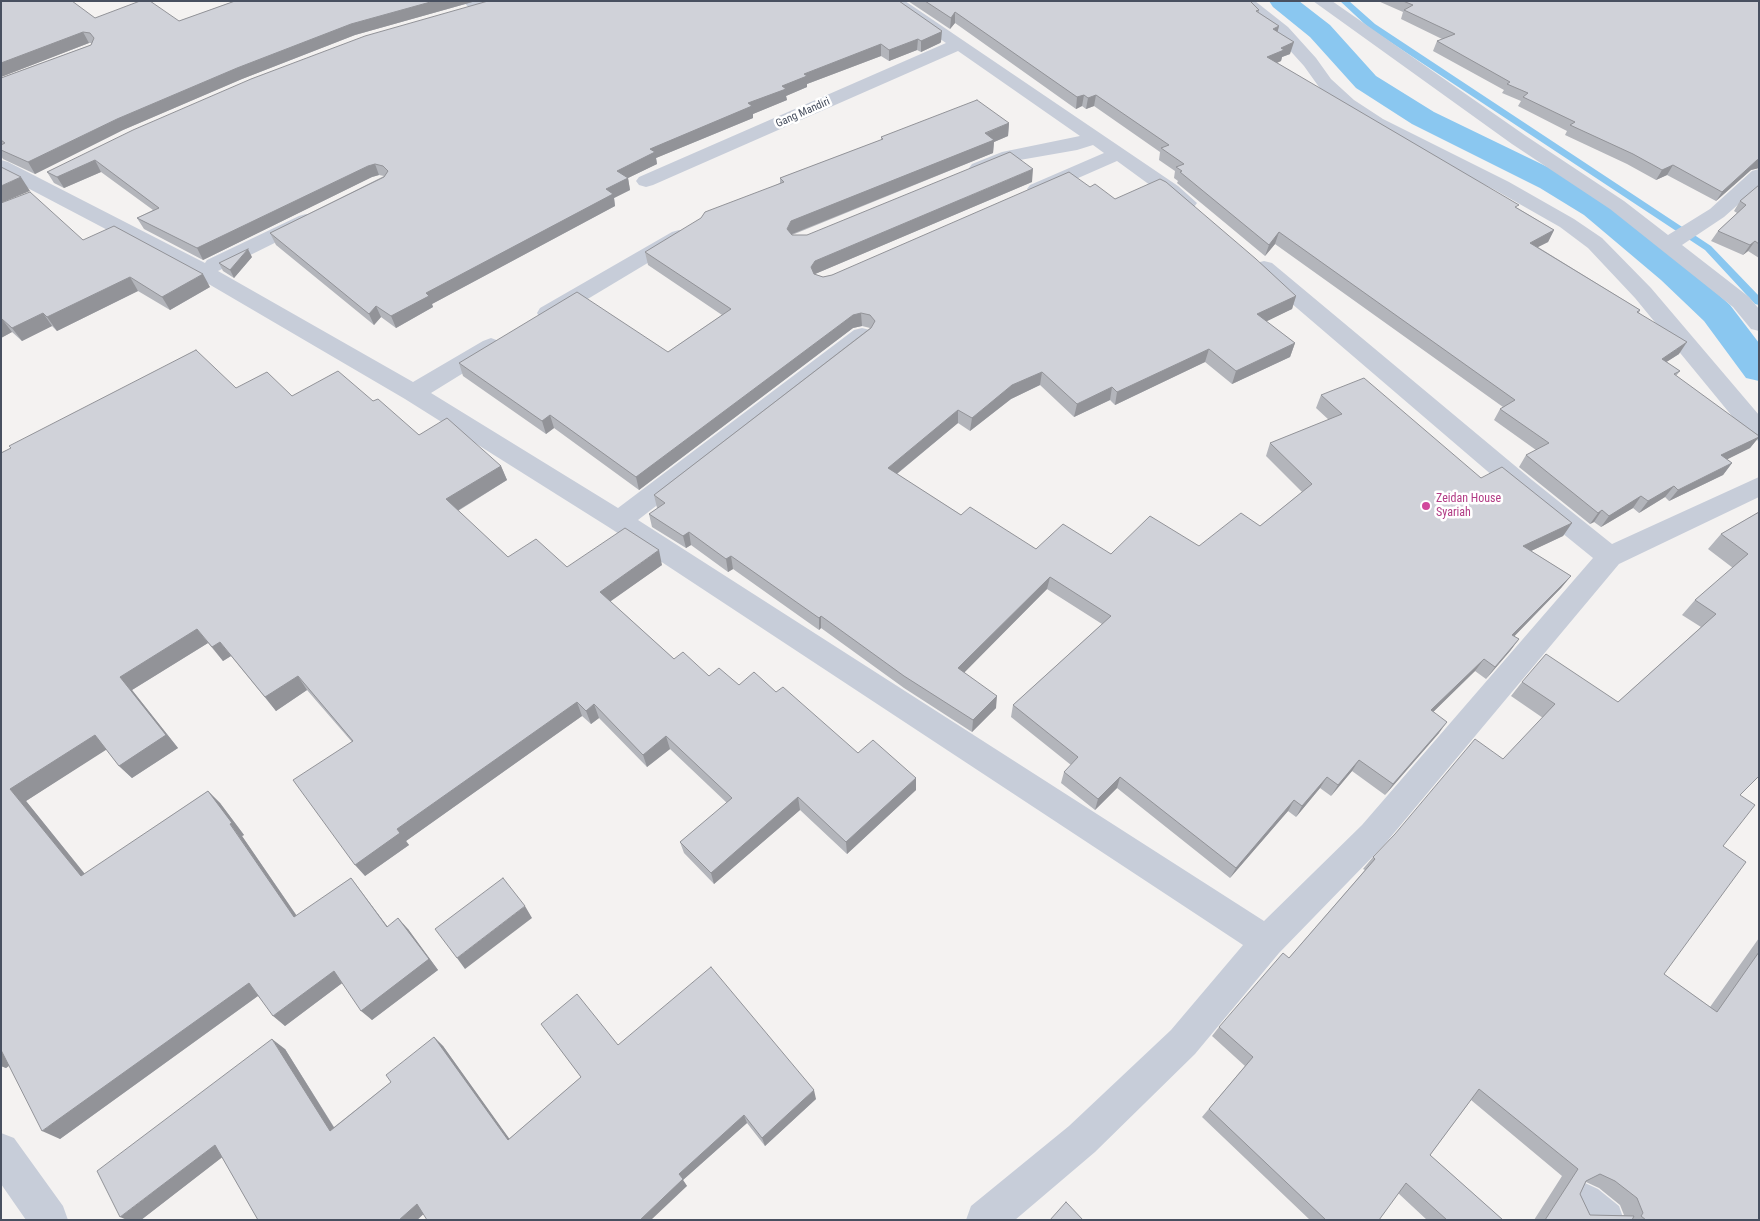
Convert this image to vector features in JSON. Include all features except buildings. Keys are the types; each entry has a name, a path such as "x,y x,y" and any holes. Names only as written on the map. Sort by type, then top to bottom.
{"street":[{"path":"893,1 960,44 1093,138 1171,190 1201,215"},
{"path":"1244,1 1282,31 1310,62 1325,83 1347,104 1376,123 1502,186 1567,223 1595,243 1644,292 1759,432"},
{"path":"1323,2 1519,140 1617,206 1679,238 1741,302 1759,324"},
{"name":"Gang Mandiri","path":"646,181 960,44"},
{"path":"964,174 1009,156 1077,144 1093,138"},
{"path":"1016,198 1117,154"},
{"path":"1,166 203,272 413,393 619,521 1267,942"},
{"path":"1679,238 1717,213 1759,175"},
{"path":"203,272 327,209"},
{"path":"530,323 695,226"},
{"path":"1246,253 1610,558"},
{"path":"619,521 862,335"},
{"path":"413,393 505,338"},
{"path":"985,1220 1082,1139 1183,1042 1267,942 1373,835 1610,558 1759,486"},
{"path":"6,1170 49,1220"}],"waterway":[{"path":"1282,1 1320,31 1366,82 1423,118 1551,181 1595,208 1673,272 1717,313 1759,369"},
{"path":"1344,1 1372,26 1708,248 1759,302"}],"place":[{"name":"Zeidan House Syariah","path":"1426,506"}]}
